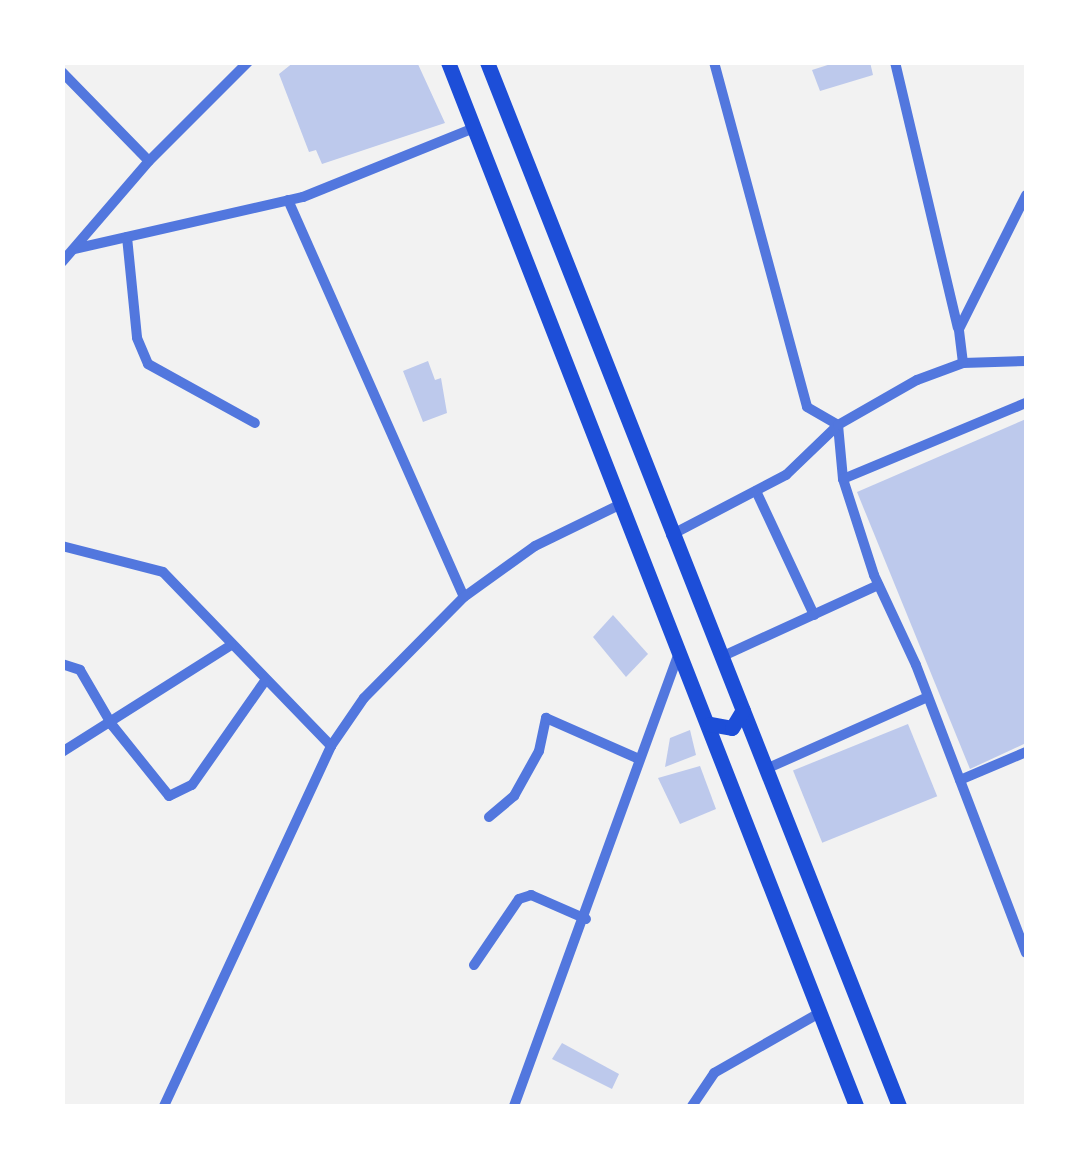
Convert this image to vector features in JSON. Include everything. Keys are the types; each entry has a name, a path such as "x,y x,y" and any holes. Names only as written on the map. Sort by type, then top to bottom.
{"main road":[{"path":"448,62 619,505 710,724 856,1106"},
{"path":"487,62 899,1106"},
{"path":"710,724 732,728 744,710"}],"street":[{"path":"62,262 149,161 248,62"},
{"path":"714,62 807,407 838,425"},
{"path":"895,62 959,329 963,363"},
{"path":"62,72 149,161"},
{"path":"74,249 288,200 474,128"},
{"path":"959,329 1026,194"},
{"path":"288,200 464,596"},
{"path":"127,236 137,338 148,364 255,424"},
{"path":"671,534 786,476 838,425 917,380 963,363 1026,361"},
{"path":"843,479 1026,403"},
{"path":"838,425 843,479 878,585 928,696 1026,953"},
{"path":"756,490 814,614"},
{"path":"164,1106 332,746 388,671 464,596 535,546 619,505"},
{"path":"62,546 163,572 264,682 332,746"},
{"path":"721,657 878,585"},
{"path":"62,752 112,725 231,645"},
{"path":"514,1106 586,919 679,652"},
{"path":"62,664 80,670 112,725 169,796 192,785 264,682"},
{"path":"766,769 928,696"},
{"path":"489,817 514,796 539,750 546,718 640,758"},
{"path":"960,780 1026,752"},
{"path":"474,964 519,900 531,895 586,919"},
{"path":"692,1106 714,1073 819,1012"}],"building":[{"path":"294,62 417,62 445,123 322,164 316,150 309,152 279,74"},
{"path":"837,62 870,62 873,75 820,91 812,70"},
{"path":"428,361 435,380 441,378 447,413 423,422 403,371"},
{"path":"1026,419 1026,743 970,769 857,492"},
{"path":"613,615 648,654 626,677 593,637"},
{"path":"908,724 937,796 822,843 793,770"},
{"path":"690,730 696,755 665,767 670,738"},
{"path":"700,766 716,809 680,824 658,778"},
{"path":"562,1043 619,1074 612,1089 552,1059"}]}
